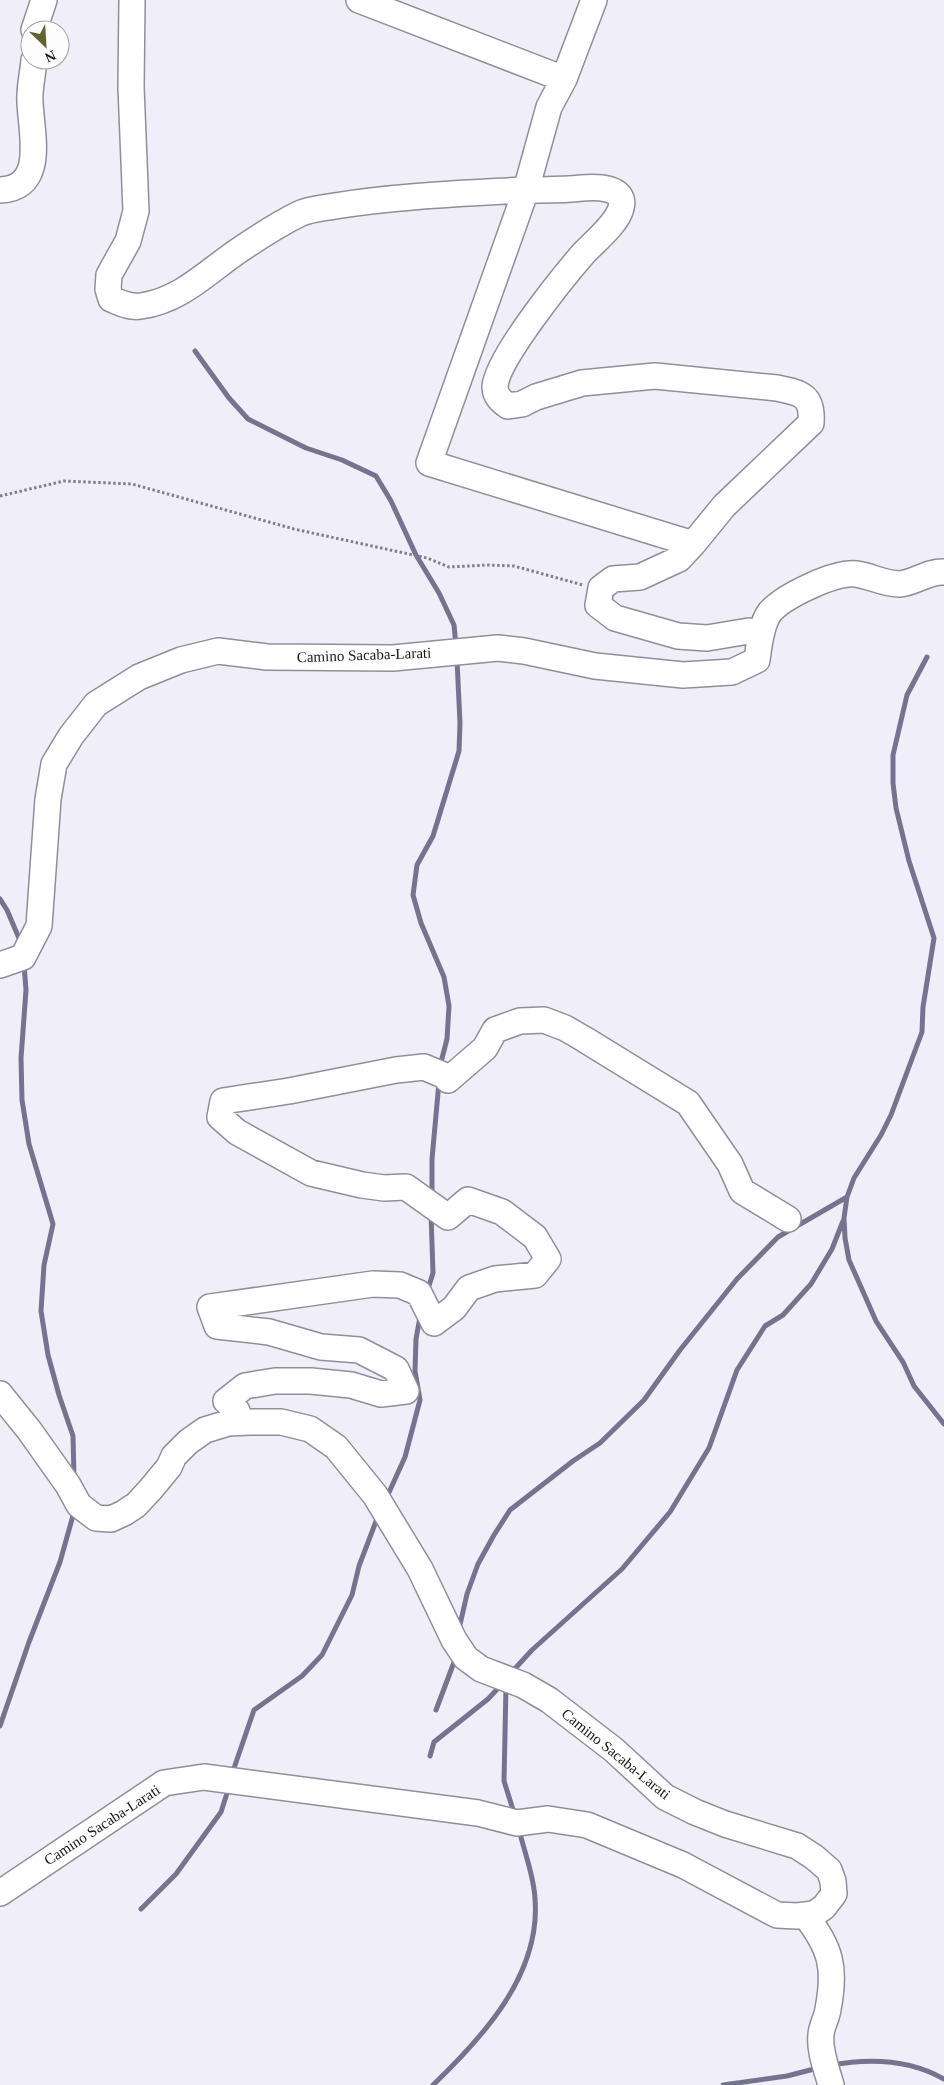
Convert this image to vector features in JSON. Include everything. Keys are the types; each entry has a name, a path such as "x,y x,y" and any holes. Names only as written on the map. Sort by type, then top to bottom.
{"street":[{"path":"37,20 44,0"},
{"path":"132,0 131,87 136,211 128,241 109,275 108,289 111,299 127,306 141,306 187,290 237,252 301,213 363,202 600,186 611,190 620,198 622,206 616,219 582,256 546,302 507,358 496,380 495,389 499,400 508,406 522,404 536,397 582,383 655,376 777,388 796,392 808,400 812,409 811,423 754,475 724,506 679,559 640,577 613,579 601,588 598,605 615,618 678,636 708,638 749,631 760,637"},
{"path":"359,0 564,79"},
{"path":"594,0 564,79 549,107 526,190 429,463 693,544"},
{"path":"0,190 22,183 29,176 34,131 30,101 33,70"},
{"name":"Camino Sacaba-Larati","path":"0,965 23,957 39,926 48,799 54,764 70,736 96,704 147,674 181,660 218,651 267,657 393,658 498,648 524,651 595,666 683,675 732,672 757,660 760,637 769,614 786,598 824,580 853,574 887,583 903,584 920,576 944,572"},
{"path":"228,1424 237,1411 226,1401 245,1386 275,1381 310,1381 351,1385 381,1394 406,1391 396,1370 359,1350 321,1347 269,1332 217,1326 210,1307 364,1285 400,1285 419,1293 434,1323 454,1308 469,1288 495,1278 535,1275 548,1259 535,1236 502,1212 468,1200 448,1217 406,1187 384,1188 362,1185 311,1173 237,1132 220,1117 223,1100 289,1091 396,1070 424,1068 443,1075 448,1080 485,1048 495,1030 520,1021 544,1020 565,1028 688,1103 727,1158 742,1191 788,1219"},
{"name":"Camino Sacaba-Larati","path":"0,1394 68,1484 79,1505 96,1518 110,1519 130,1509 150,1490 169,1467 174,1456 188,1442 205,1430 228,1424 281,1422 310,1429 336,1447 375,1496 420,1569 454,1640 466,1658 481,1669 523,1685 549,1700 614,1750 666,1797 695,1812 725,1824 797,1846 814,1856 829,1870 833,1881 834,1894 814,1914 777,1915 683,1864 587,1826 548,1819 517,1823 478,1813 204,1777 164,1783 0,1893"},
{"path":"805,1915 819,1933 830,1956 832,1986 828,2012 820,2035 831,2085"}],"path":[{"path":"0,496 64,481 132,484 294,529 427,558 449,567 487,564 514,566 575,583 601,588"}],"waterway":[{"path":"195,351 229,398 248,419 306,448 342,460 376,476 391,501 416,555 439,593 454,625 456,646"},
{"path":"927,657 907,695 893,755 893,783 896,808 909,861 934,938 923,1007 922,1032 891,1115 881,1135 854,1178 847,1197 844,1218 849,1260 876,1321 903,1362 914,1386 944,1424"},
{"path":"440,1066 447,1039 449,1006 444,977 421,923 413,895 417,865 433,836 459,751 460,723 457,660"},
{"path":"0,899 7,910 21,943"},
{"path":"24,964 26,990 21,1058 22,1100 29,1144 53,1224 44,1265 41,1311 48,1355 73,1436 74,1478"},
{"path":"432,1195 432,1159 439,1082"},
{"path":"459,1629 467,1594 478,1564 510,1510 573,1461 600,1443 644,1400 680,1350 737,1279 778,1237 847,1197"},
{"path":"427,1292 433,1273 431,1214"},
{"path":"510,1674 532,1650 622,1569 670,1512 709,1448 737,1370 765,1326 783,1315 811,1284 832,1249 843,1221"},
{"path":"386,1499 405,1457 420,1400 415,1371 416,1339 420,1317"},
{"path":"0,1726 29,1642 60,1562 74,1512"},
{"path":"232,1774 254,1710 302,1676 322,1655 352,1595 359,1566 378,1516"},
{"path":"436,1710 456,1657"},
{"path":"430,1756 434,1742 488,1699 502,1684"},
{"path":"506,1686 504,1781 515,1816"},
{"path":"141,1909 176,1874 221,1812 229,1787"},
{"path":"433,2085 489,2025 519,1978 529,1953 534,1927 535,1899 531,1872 519,1829"},
{"path":"831,2065 860,2061 889,2062 917,2067 944,2079"},
{"path":"723,2085 787,2076 818,2068"}]}
